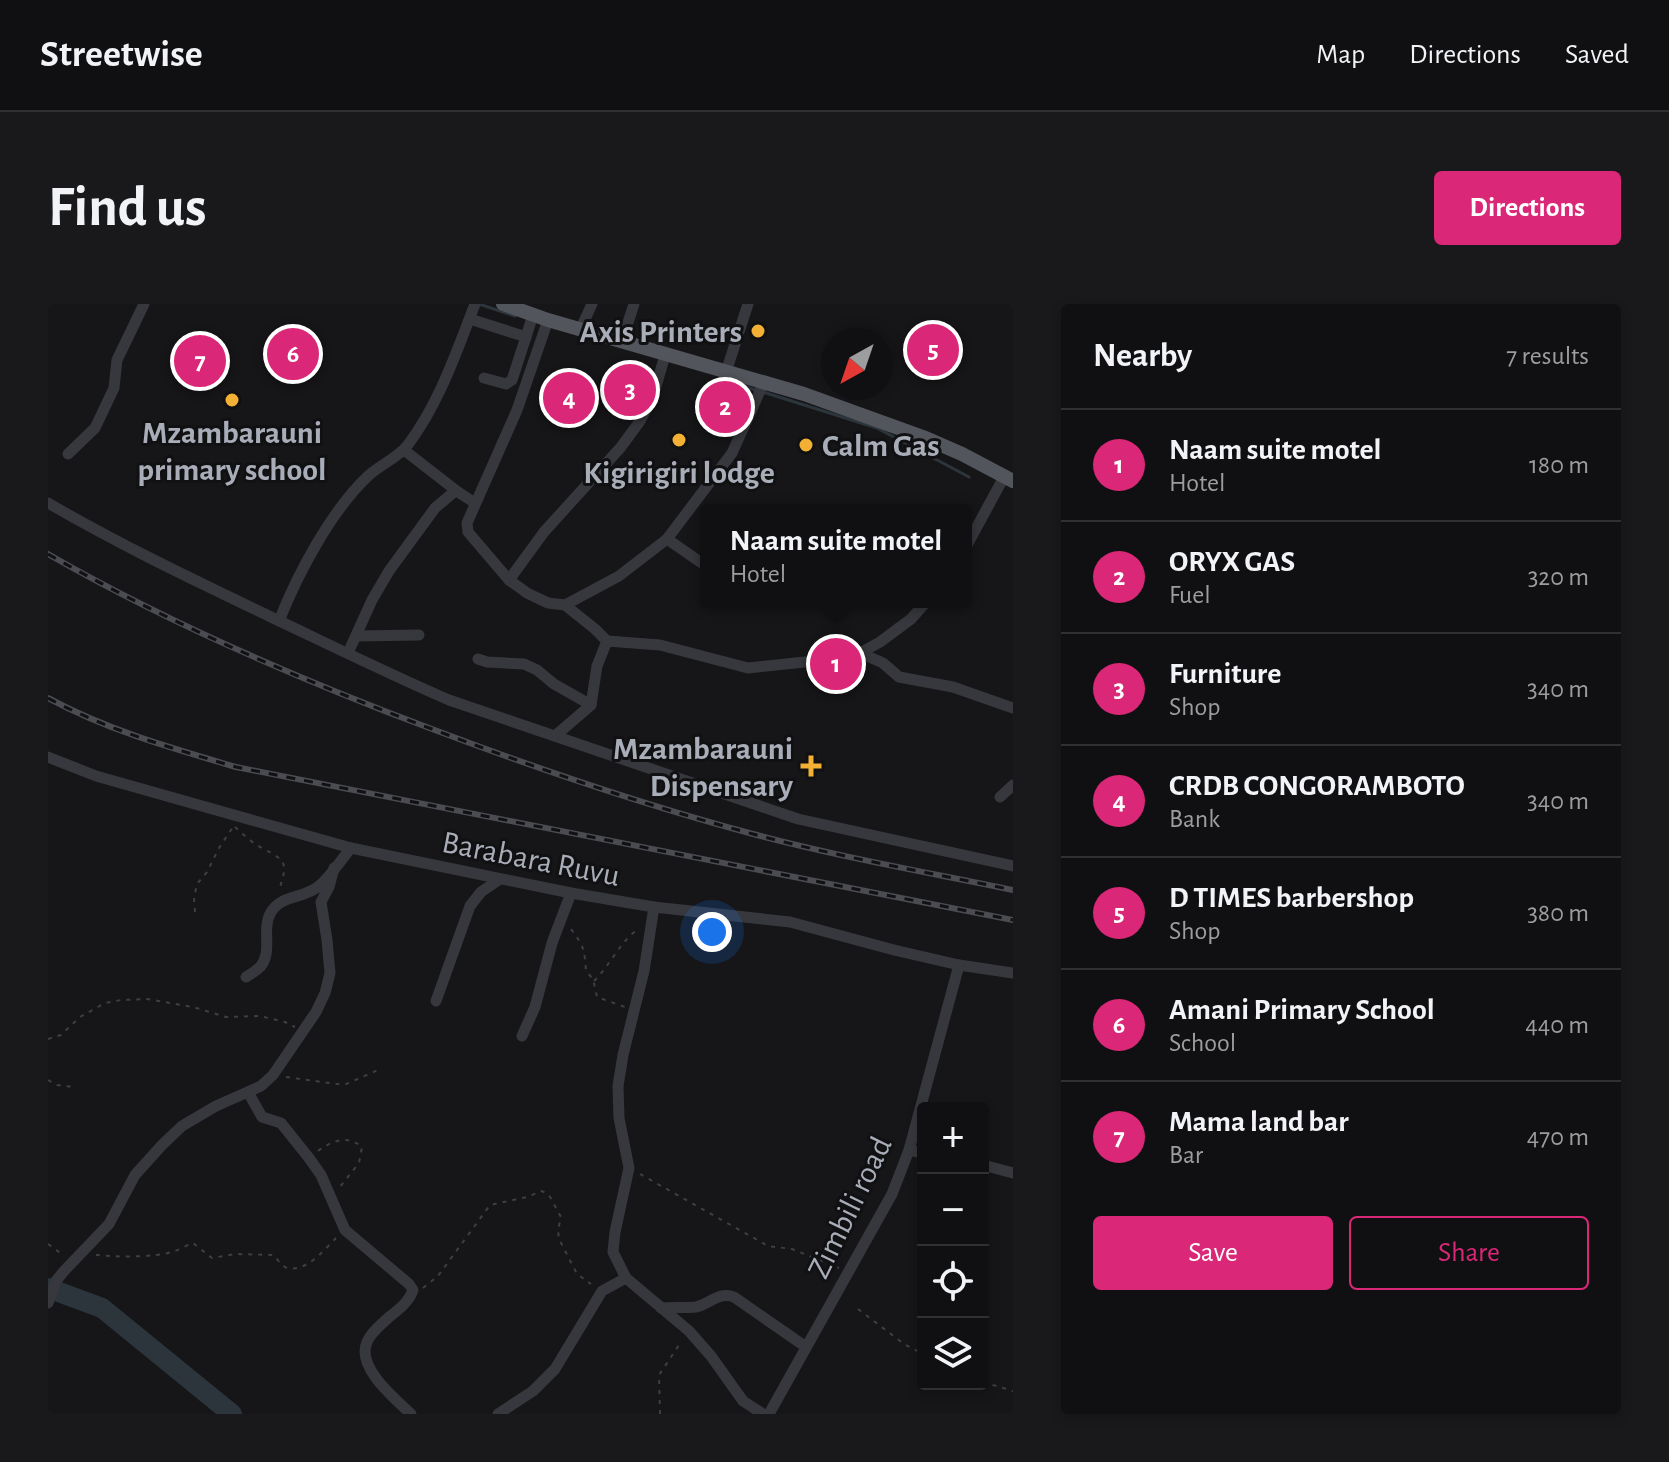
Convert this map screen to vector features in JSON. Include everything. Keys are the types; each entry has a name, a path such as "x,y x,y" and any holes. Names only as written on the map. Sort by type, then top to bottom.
{"main road":[{"path":"503,304 665,355 804,394 923,437 1009,478"}],"street":[{"path":"68,454 95,428 114,388 117,360 144,304"},
{"path":"279,621 311,553 348,499 369,476 404,450 432,406 475,304"},
{"path":"581,328 592,304"},
{"path":"726,372 748,304"},
{"path":"622,341 632,305"},
{"path":"484,378 506,384 512,380 533,315"},
{"path":"470,319 526,337"},
{"path":"548,320 517,410 467,523 468,532 509,580 548,603 565,605 607,641 660,645 748,668 842,658 860,653 880,642 921,608"},
{"path":"509,580 544,532 621,447 640,421 653,397 665,355"},
{"path":"565,605 619,576 667,539 732,453 764,382"},
{"path":"404,450 475,503"},
{"path":"972,537 1009,478"},
{"path":"348,653 372,600 412,538 449,494 458,492"},
{"path":"48,503 90,528 279,621 449,700 798,819 1013,866"},
{"path":"667,539 700,562"},
{"path":"356,636 419,635"},
{"path":"555,736 591,705 597,666 607,641"},
{"path":"860,653 883,663 899,677 953,687 1013,708"},
{"path":"478,659 524,664 591,705"},
{"name":"Barabara Ruvu","path":"48,757 96,776 351,848 654,907 790,922 959,965 1013,973"},
{"path":"1000,797 1013,785"},
{"path":"246,977 264,960 266,926 272,910 283,900 318,887 351,848"},
{"path":"48,1303 56,1281 109,1224 135,1175 162,1145 182,1126 216,1106 261,1086 273,1075 316,1012 330,973 321,902 334,868"},
{"path":"436,1001 470,906 481,892 500,879"},
{"path":"522,1036 535,1007 552,943 571,893"},
{"path":"654,907 644,971 618,1086 619,1118 629,1168 613,1252 626,1278 689,1331 743,1401 766,1414"},
{"name":"Zimbili road","path":"766,1414 888,1201 909,1150 959,965"},
{"path":"248,1092 262,1117 281,1123 321,1175 345,1230 413,1290 411,1297 377,1328 364,1351 366,1363 373,1374 411,1414"},
{"path":"909,1150 917,1152"},
{"path":"989,1167 1013,1173"},
{"path":"498,1414 533,1391 555,1369 602,1291 626,1278"},
{"path":"661,1308 700,1306 727,1294 806,1347"}],"path":[{"path":"195,912 197,884 234,827 259,847 279,856 284,864 285,872 272,910"},
{"path":"561,916 586,954 586,971 594,982 596,995 634,1010"},
{"path":"594,982 633,932 651,924"},
{"path":"48,1039 61,1035 80,1017 105,1003 147,999 193,1007 226,1017 260,1016 285,1022 303,1031"},
{"path":"273,1075 344,1085 378,1070"},
{"path":"48,1080 57,1085 74,1087"},
{"path":"309,1158 332,1141 354,1142 362,1147 359,1163 331,1198"},
{"path":"629,1168 768,1246 792,1249 849,1273"},
{"path":"413,1290 425,1288 438,1276 490,1205 542,1191 549,1195 561,1217 559,1239 577,1274 602,1291"},
{"path":"48,1244 65,1257 76,1259 98,1254 128,1257 171,1253 193,1243 212,1258 235,1254 273,1255 289,1268 310,1262 345,1230"},
{"path":"858,1309 917,1351"},
{"path":"660,1414 659,1375 689,1331"},
{"path":"989,1384 1013,1391"}],"waterway":[{"path":"479,304 515,316"},
{"path":"721,377 755,390"},
{"path":"763,392 877,428 969,477"},
{"path":"48,1288 102,1308 232,1414"}],"railway":[{"path":"48,554 141,604 285,671 551,772 712,823 785,842 1013,890"},
{"path":"48,698 116,729 236,767 1013,920"}],"place":[{"name":"Axis Printers","path":"758,331"},
{"name":"D TIMES barbershop","path":"933,350"},
{"name":"Amani Primary School","path":"293,354"},
{"name":"Mama land bar","path":"200,361"},
{"name":"Furniture","path":"630,390"},
{"name":"CRDB CONGORAMBOTO","path":"569,398"},
{"name":"Mzambarauni primary school","path":"232,400"},
{"name":"ORYX GAS","path":"725,407"},
{"name":"Kigirigiri lodge","path":"679,440"},
{"name":"Calm Gas","path":"806,445"},
{"name":"Naam suite motel","path":"836,664"},
{"name":"Mzambarauni Dispensary","path":"811,766"}]}
